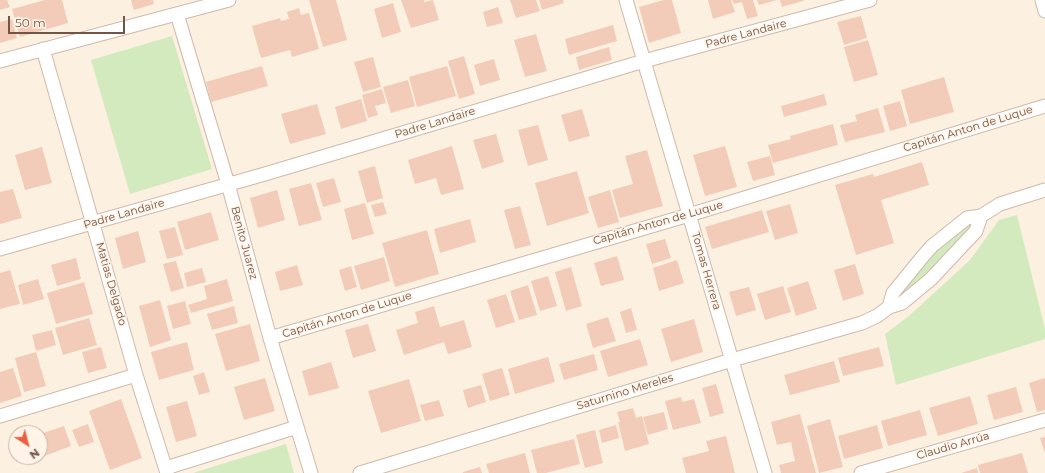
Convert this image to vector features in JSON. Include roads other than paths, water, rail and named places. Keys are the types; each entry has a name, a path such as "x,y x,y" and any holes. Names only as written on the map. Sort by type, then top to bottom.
{"street":[{"path":"0,61 229,0"},
{"name":"Tomas Herrera","path":"626,0 765,473"},
{"name":"Padre Landaire","path":"0,249 94,223 644,62 870,0"},
{"path":"1042,0 1045,11"},
{"name":"Benito Juarez","path":"177,14 228,184 270,338 311,473"},
{"name":"Matias Delgado","path":"43,49 94,223 136,375 166,471"},
{"name":"Capitán Anton de Luque","path":"270,338 689,215 1045,106"},
{"path":"889,307 893,294 932,246 967,218 981,216 1000,204 1045,190"},
{"name":"Saturnino Mereles","path":"360,473 732,360 862,323 877,316 889,307 902,303 945,265 976,231 981,216"},
{"path":"0,416 136,375"},
{"name":"Claudio Arrúa","path":"861,473 1045,420"},
{"path":"166,471 298,428"}]}
